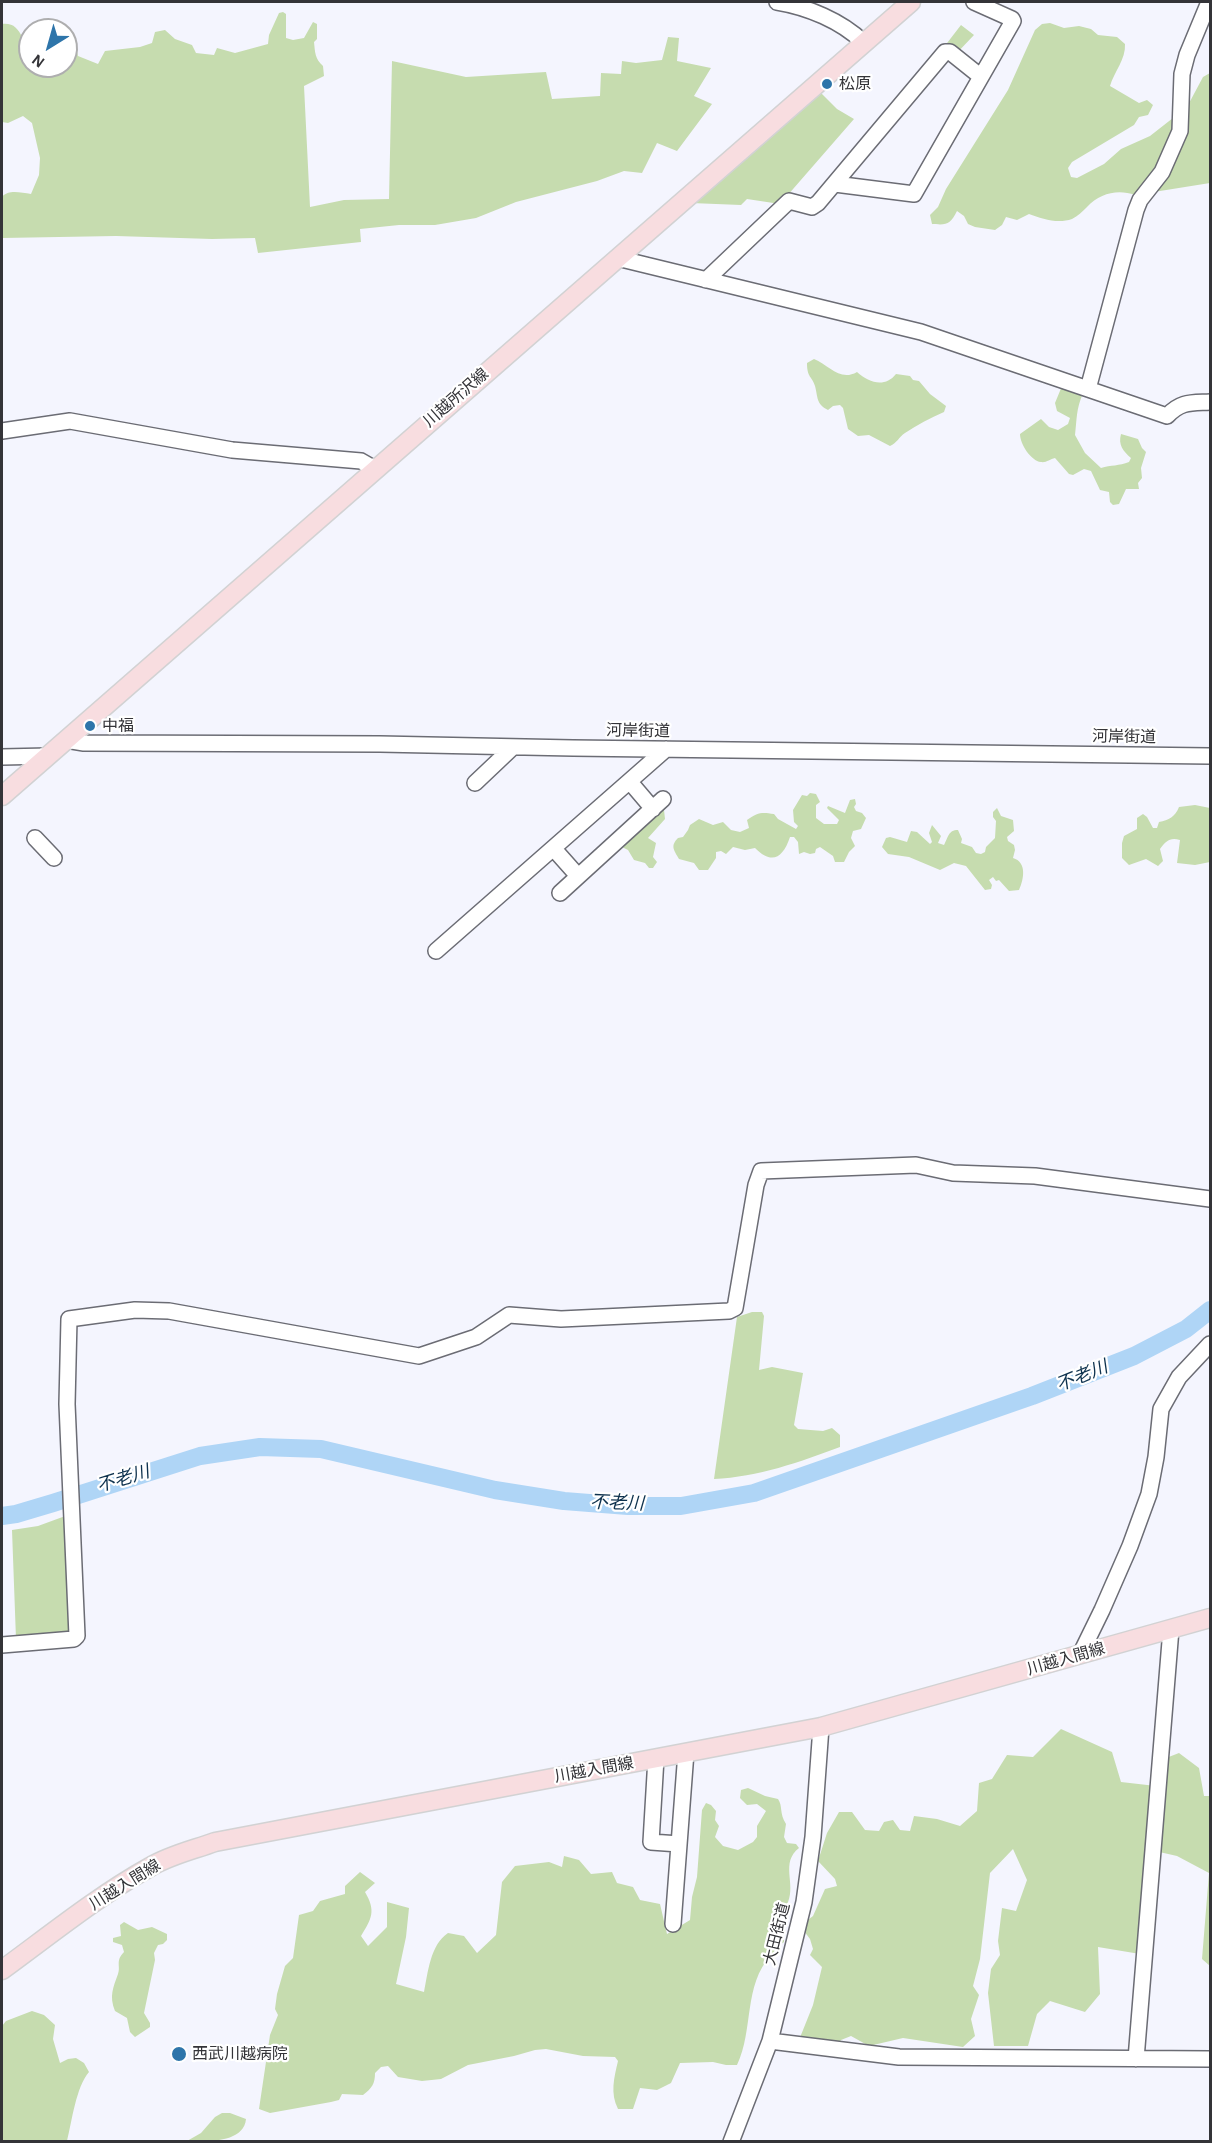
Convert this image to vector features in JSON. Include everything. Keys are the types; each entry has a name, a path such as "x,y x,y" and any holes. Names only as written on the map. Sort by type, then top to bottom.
{"main road":[{"name":"川越所沢線","path":"2,796 911,2"},
{"name":"川越入間線","path":"2,1970 151,1866 215,1842 821,1726 1210,1618"}],"street":[{"path":"777,2 816,13 863,42"},
{"path":"835,184 914,194 1013,21 974,2"},
{"path":"1088,389 1136,210 1140,200 1162,172 1180,131 1182,74 1187,55 1209,2"},
{"path":"706,279 789,201 812,207 818,203 945,52 950,52 980,76"},
{"path":"617,258 921,332 1167,416 1176,406 1210,402"},
{"path":"2,431 70,421 232,450 361,461 375,469"},
{"name":"河岸街道","path":"66,740 84,743 1210,756"},
{"path":"475,783 513,747"},
{"path":"436,951 666,749"},
{"path":"2,757 48,756"},
{"path":"560,893 658,804 630,782"},
{"path":"35,838 54,858"},
{"path":"554,849 578,876"},
{"path":"2,1645 74,1639 78,1636 67,1404 69,1319 135,1310 169,1311 418,1356 476,1336 509,1315 561,1319 729,1311 735,1308 756,1185 761,1171 916,1165 953,1173 1035,1176 1210,1198"},
{"path":"1080,1655 1126,1557 1149,1494 1161,1409 1179,1377 1210,1344"},
{"path":"1136,2058 1171,1629"},
{"name":"大田街道","path":"731,2142 770,2041 804,1902 813,1838 821,1726"},
{"path":"673,1924 686,1752"},
{"path":"656,1758 651,1842 679,1844"},
{"path":"770,2041 899,2057 1210,2058"}],"green space":[{"path":"279,13 286,14 286,38 293,40 304,38 313,22 317,24 317,39 314,42 317,58 323,66 324,76 304,86 310,207 344,200 389,199 392,61 466,77 546,72 552,99 600,96 601,73 621,74 622,61 636,63 662,60 668,37 679,38 677,61 711,68 694,96 712,104 677,151 657,143 642,173 624,171 597,181 516,202 476,218 435,225 399,225 360,229 361,242 258,253 255,238 116,236 2,238 2,197 12,192 31,194 39,175 40,158 32,123 23,116 8,123 2,122 2,24 12,25 18,30 18,78 78,78 78,56 98,64 105,51 140,47 152,43 155,32 165,30 175,39 192,45 196,53 214,55 217,48 235,53 268,44 269,35"},
{"path":"1050,23 1064,28 1079,26 1091,29 1098,35 1117,37 1125,44 1125,50 1110,86 1139,103 1147,100 1153,105 1148,115 1139,117 1134,125 1072,162 1068,168 1071,177 1077,178 1104,164 1121,149 1150,136 1187,107 1203,77 1210,73 1210,183 1135,195 1116,192 1103,195 1076,217 1061,221 1029,214 1017,220 1006,217 1002,225 995,230 968,224 964,216 957,211 948,223 932,224 930,215 938,207 946,189 1008,90 1035,30 1042,24"},
{"path":"961,25 974,35 955,55 944,47"},
{"path":"819,91 837,109 854,119 780,204 747,199 741,205 691,203"},
{"path":"814,359 840,374 851,375 857,372 877,382 887,381 896,374 910,376 913,380 919,381 930,394 946,406 944,412 910,430 890,446 869,435 858,436 848,429 843,408 840,405 828,410 819,403 807,368 807,363"},
{"path":"1062,386 1083,393 1078,409 1075,435 1085,453 1101,468 1129,462 1131,458 1121,445 1121,434 1138,439 1146,452 1141,468 1142,478 1138,483 1139,489 1126,489 1119,504 1113,505 1110,502 1109,492 1100,490 1091,471 1084,469 1073,475 1069,474 1055,458 1045,462 1037,461 1024,447 1020,434 1041,419 1049,427 1058,430 1068,424 1070,418 1057,411 1055,403"},
{"path":"810,793 816,794 820,802 816,805 816,818 824,824 837,824 839,820 827,808 828,806 845,813 850,800 855,799 856,811 862,813 866,818 861,829 853,831 851,838 855,846 844,862 835,862 833,856 820,847 815,853 799,854 798,842 794,837 790,837 784,850 772,858 755,848 745,850 733,847 726,854 721,851 716,852 716,858 708,870 699,870 694,863 679,859 674,851 673,846 678,838 683,837 690,825 699,819 713,825 723,822 731,830 740,832 749,828 747,820 757,814 766,813 774,814 778,819 796,829 798,826 794,822 793,810 802,795 807,796"},
{"path":"664,801 668,806 664,810 665,819 648,838 656,843 653,857 657,862 653,868 649,868 645,863 634,860 628,850 620,846"},
{"path":"1195,805 1210,808 1210,862 1195,865 1177,863 1180,840 1174,839 1166,842 1160,849 1163,861 1158,866 1146,859 1129,865 1122,858 1124,836 1137,829 1137,818 1143,814 1153,828 1157,828 1159,822 1171,818 1179,807"},
{"path":"997,808 1001,816 1013,820 1014,831 1007,837 1008,841 1014,845 1013,858 1021,863 1023,871 1019,890 1009,891 993,877 989,880 992,885 991,889 985,890 966,866 954,863 940,870 909,857 888,854 882,847 886,838 890,837 907,842 911,831 917,832 930,844 932,842 929,833 932,825 941,836 938,843 944,845 950,833 958,830 962,839 961,843 981,854 995,838 996,821 993,812"},
{"path":"752,1312 762,1312 764,1316 759,1370 772,1367 803,1373 794,1425 798,1429 823,1431 832,1428 840,1435 840,1447 763,1472 714,1479 737,1317"},
{"path":"68,1515 74,1632 16,1639 12,1530 38,1526"},
{"path":"1061,1729 1112,1752 1121,1782 1156,1786 1161,1760 1179,1753 1199,1768 1204,1796 1210,1796 1210,1966 1202,1959 1209,1873 1177,1856 1155,1851 1146,1955 1098,1947 1100,1994 1085,2012 1050,2001 1037,2014 1028,2046 994,2046 988,1993 991,1969 1000,1955 998,1941 1002,1908 1016,1911 1027,1880 1013,1849 990,1873 980,1959 973,1986 979,1995 971,2019 975,2036 963,2047 903,2038 869,2046 851,2036 841,2040 835,2047 799,2040 813,2005 822,1967 810,1955 813,1949 804,1931 804,1923 813,1916 825,1889 837,1886 835,1879 818,1861 827,1833 839,1812 852,1812 865,1830 879,1831 884,1822 893,1820 900,1830 910,1831 914,1816 937,1819 960,1826 977,1811 979,1783 992,1779 1007,1755 1033,1757"},
{"path":"748,1788 778,1799 786,1824 784,1837 787,1843 796,1844 799,1848 790,1860 790,1895 777,1921 776,1933 784,1936 784,1942 762,1967 756,1980 746,2037 737,2065 713,2062 680,2063 671,2083 657,2090 640,2088 633,2109 618,2109 614,2097 618,2061 615,2057 583,2056 546,2049 468,2065 441,2079 422,2081 398,2077 388,2066 381,2067 375,2073 372,2086 363,2095 342,2094 339,2100 270,2113 259,2109 270,2035 278,2015 275,2009 277,1994 285,1966 293,1958 299,1915 313,1911 320,1901 345,1894 345,1886 360,1872 375,1883 365,1892 371,1904 371,1914 361,1936 368,1946 387,1927 387,1902 409,1908 406,1937 396,1984 424,1992 434,1952 442,1938 448,1933 464,1936 477,1953 496,1935 502,1882 515,1866 549,1862 562,1867 564,1856 579,1860 591,1874 612,1872 617,1883 633,1887 640,1900 660,1904 667,1934 690,1920 697,1877 702,1810 706,1803 711,1805 716,1811 715,1820 719,1826 715,1837 723,1846 738,1850 753,1842 757,1837 757,1826 766,1811 757,1804 747,1805 740,1798 741,1790"},
{"path":"124,1922 138,1930 152,1927 167,1934 167,1940 158,1945 154,1953 155,1960 144,2013 150,2027 135,2037 130,2032 127,2018 115,2011 112,2001 119,1961 124,1952 122,1945 113,1942 113,1938 121,1936 120,1925"},
{"path":"32,2011 44,2015 55,2025 53,2039 60,2063 76,2058 84,2063 89,2072 78,2095 67,2141 2,2141 2,2026 6,2021"},
{"path":"222,2113 230,2113 246,2119 239,2133 223,2139 187,2141 201,2133 215,2117"}],"waterway":[{"name":"不老川","path":"2,1516 53,1503 200,1456 260,1447 321,1449 495,1490 564,1501 628,1506 681,1506 754,1493 1032,1396 1134,1356 1186,1329 1210,1310"}],"place":[{"name":"松原","path":"827,84"},
{"name":"中福","path":"90,726"},
{"name":"西武川越病院","path":"179,2054"}]}
